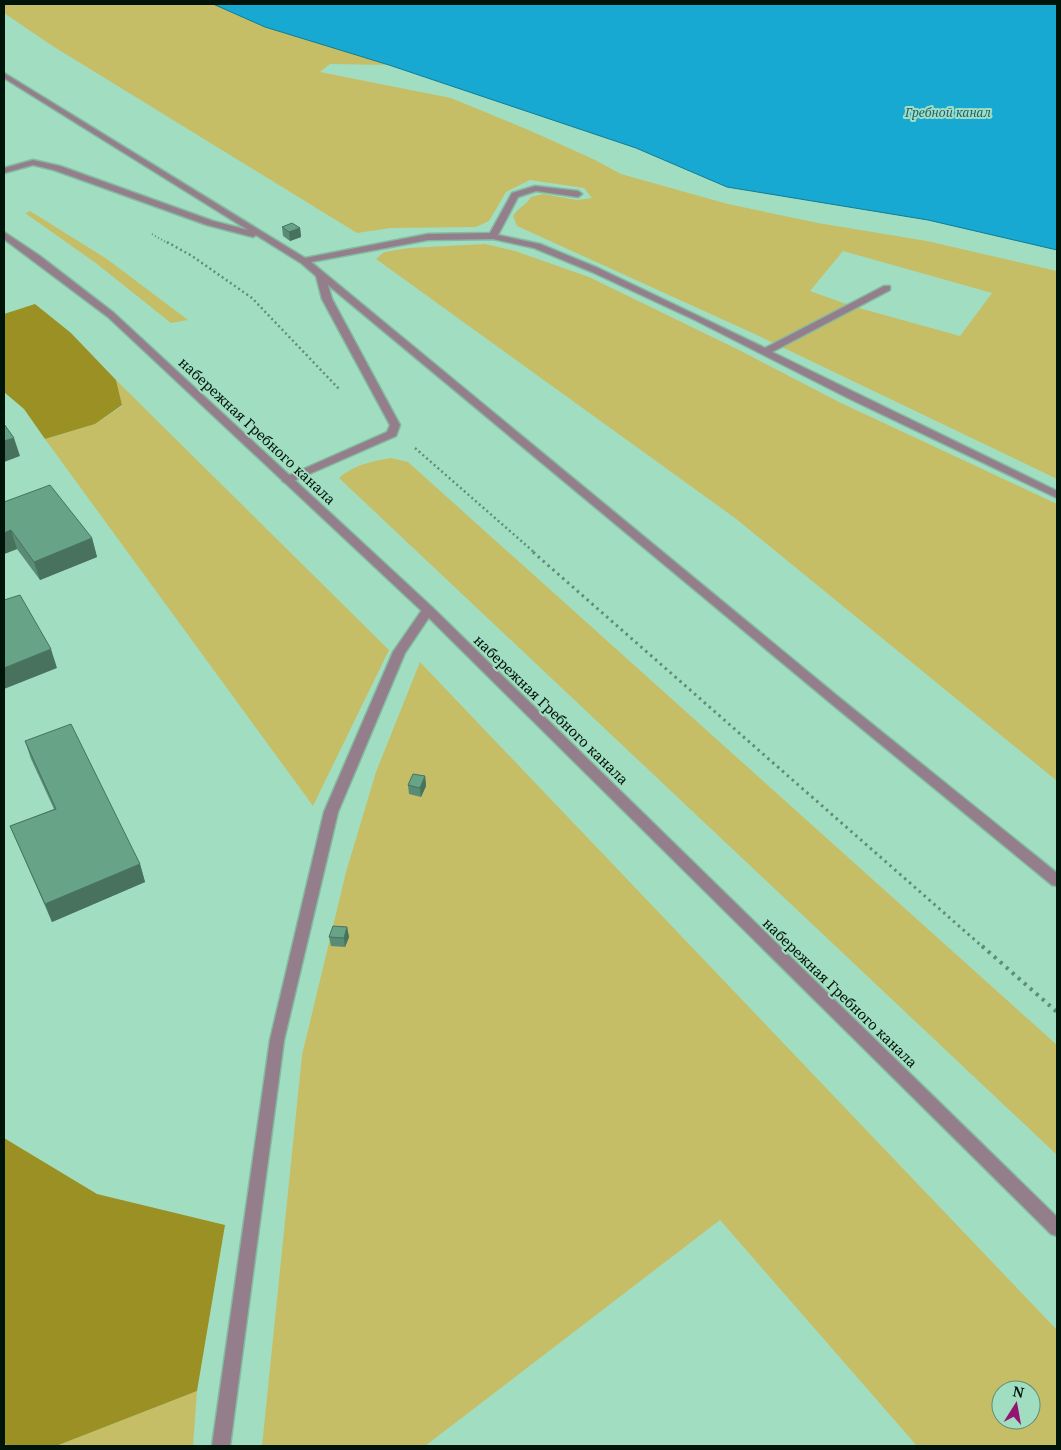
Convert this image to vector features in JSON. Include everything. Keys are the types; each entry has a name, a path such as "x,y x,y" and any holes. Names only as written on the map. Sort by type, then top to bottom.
{"street":[{"path":"4,75 304,261 320,273 837,702 1057,881"},
{"path":"4,171 32,162 41,164 210,223 265,237"},
{"path":"493,236 515,195 535,188 578,194"},
{"name":"набережная Гребного канала","path":"4,235 111,315 428,610 1057,1228"},
{"path":"304,261 428,237 493,236 537,246 595,270 698,318 854,398 1057,495"},
{"path":"287,480 392,434 395,425 327,299 320,273"},
{"path":"765,352 886,288"},
{"path":"221,1446 277,1040 331,812 399,652 428,610"}],"path":[{"path":"150,233 192,256 252,298 346,396"},
{"path":"392,434 408,442 1057,1012"}],"shaded area":[{"path":"4,4 213,4 265,27 389,65 330,64 320,72 451,98 531,131 621,174 728,204 818,223 927,241 1057,271 1057,479 759,336 517,226 513,216 531,197 543,194 577,200 592,198 584,188 530,180 506,192 489,221 476,227 391,228 357,233 51,45 4,13","holes":["843,251 992,293 960,336 852,306 810,291"]},
{"path":"30,211 107,259 188,320 171,323 97,264 25,213"},
{"path":"485,244 515,251 589,277 739,350 839,402 1057,504 1057,781 735,518 376,259 384,252 409,248"},
{"path":"35,304 71,333 116,380 122,405 95,424 45,439 24,409 4,392 4,314"},
{"path":"116,380 389,650 313,806 45,439 95,424 122,406"},
{"path":"391,458 408,462 1057,1045 1057,1155 339,478 350,470 370,462"},
{"path":"420,662 1057,1330 1057,1446 917,1446 720,1220 425,1446 262,1446 302,1055 346,872 376,772"},
{"path":"4,1138 97,1194 225,1225 197,1391 56,1446 11,1446 4,1444"},
{"path":"197,1391 193,1446 56,1446"}],"water":[{"name":"Гребной канал","path":"213,4 1057,4 1057,250 928,220 727,187 636,148 389,65 265,27"}],"building":[{"path":"292,223 300,228 289,232 282,227"},
{"path":"4,424 14,438 4,441"},
{"path":"50,485 92,538 34,562 11,530 4,533 4,502"},
{"path":"20,595 51,649 4,668 4,600"},
{"path":"71,724 140,864 45,904 10,826 56,809 25,741"},
{"path":"413,774 425,776 420,788 408,785"},
{"path":"333,926 347,927 344,938 329,937"}]}
